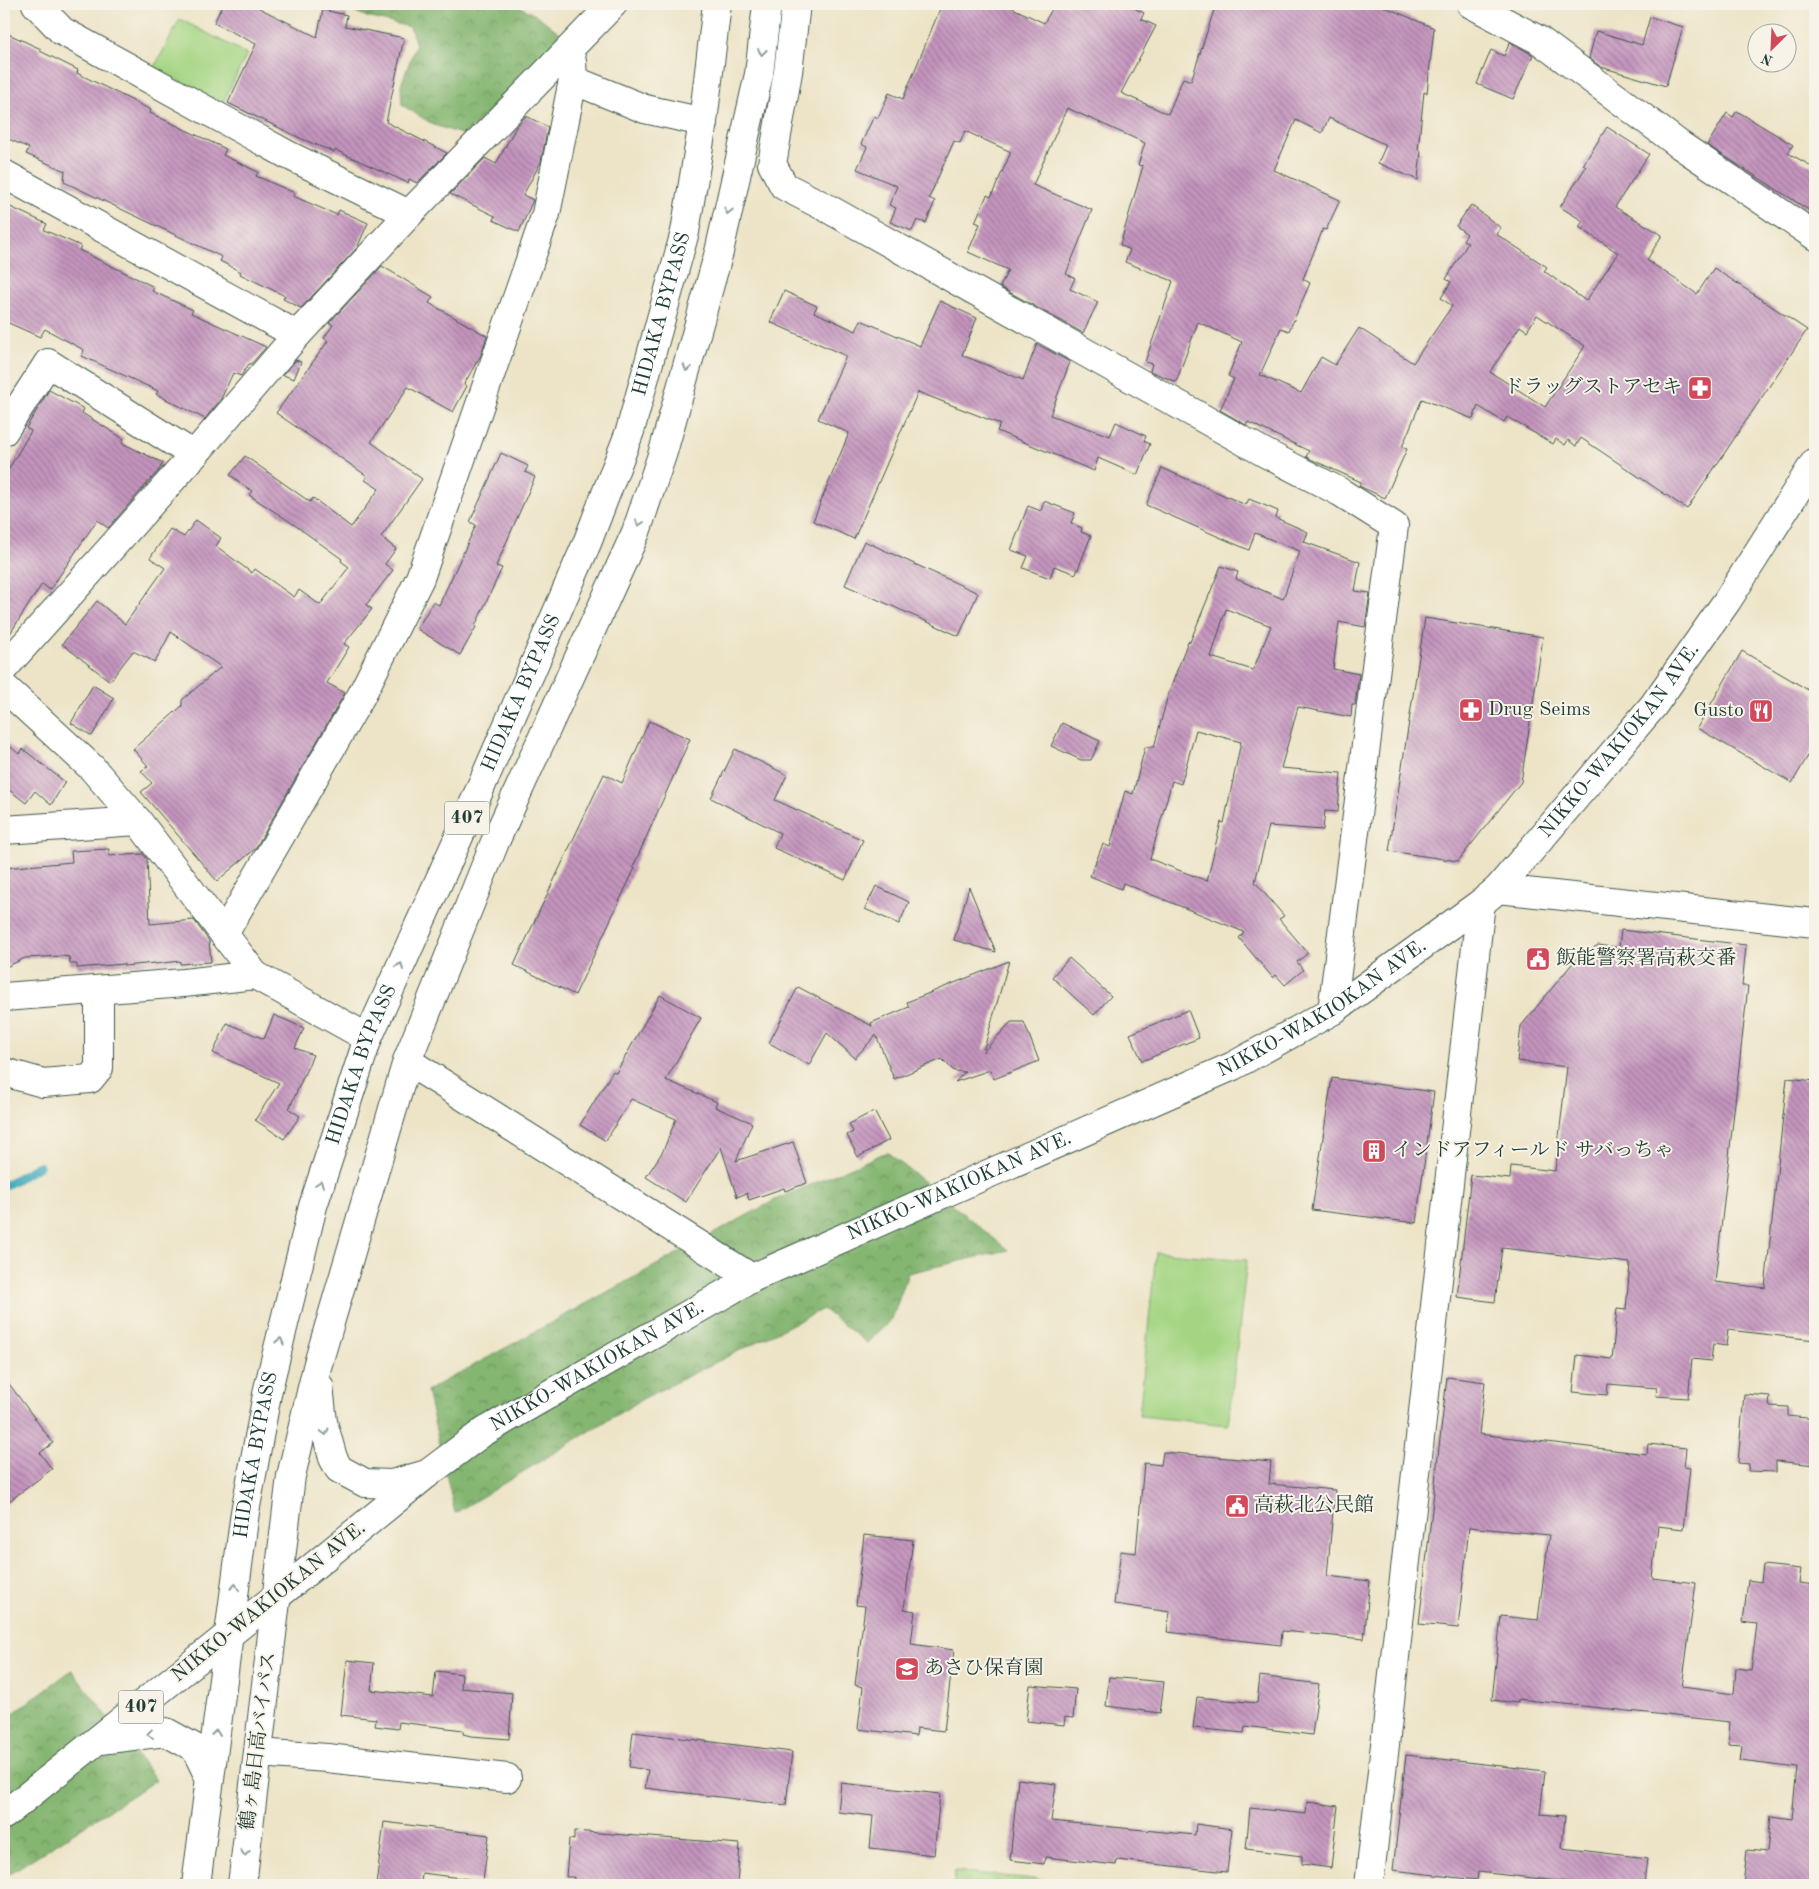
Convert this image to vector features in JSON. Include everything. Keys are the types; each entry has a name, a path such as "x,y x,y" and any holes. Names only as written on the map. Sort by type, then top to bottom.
{"main road":[{"path":"36,4 62,31 288,155 409,214"},
{"path":"4,668 194,455 297,335 409,214 613,4"},
{"name":"HIDAKA BYPASS","path":"228,1635 245,1512 268,1389 313,1206 368,1038 466,821 587,544 630,431 685,232 703,122 717,4"},
{"name":"HIDAKA BYPASS","path":"277,1596 291,1476 317,1367 407,1061 495,842 636,532 663,452 719,252 760,74 767,4"},
{"path":"796,4 788,72 772,164 784,186 828,208 1265,453 1340,492 1394,526 1332,1011"},
{"path":"1470,4 1539,40 1680,145 1815,236"},
{"path":"224,934 361,696 420,578 546,214 573,80 571,46"},
{"path":"573,80 646,109 703,122"},
{"path":"4,174 297,335"},
{"path":"4,431 48,363 194,455"},
{"name":"NIKKO-WAKIOKAN AVE.","path":"4,1816 427,1474 482,1432 752,1278 1233,1066 1332,1011 1489,896 1653,706 1727,602 1815,462"},
{"path":"4,687 92,768 138,821 254,975 368,1038"},
{"path":"4,830 138,821"},
{"path":"1369,1885 1489,896 1815,923"},
{"path":"4,997 254,975"},
{"path":"4,1072 43,1083 90,1079 99,1068 99,990"},
{"path":"407,1061 752,1278"},
{"path":"317,1367 323,1422 333,1458 339,1469 365,1482 383,1484 392,1484 427,1474"},
{"name":"鶴ヶ島日高バイパス","path":"242,1885 277,1596"},
{"name":"407","path":"196,1885 228,1635"},
{"path":"100,1740 166,1732 195,1748 210,1779"},
{"path":"258,1753 327,1758 507,1778"}],"green space":[{"path":"338,4 515,4 539,17 561,34 540,62 516,88 464,135 434,125 402,105 401,85 416,45 410,27 367,17"},
{"path":"180,19 247,54 222,104 154,68"},
{"path":"887,1152 1008,1250 908,1273 892,1319 867,1343 823,1309 646,1397 455,1513 427,1391 775,1200"},
{"path":"1156,1252 1247,1260 1228,1425 1139,1416"},
{"path":"72,1670 156,1780 4,1877 4,1720"},
{"path":"955,1871 1092,1885 954,1885"}],"building":[{"path":"223,4 251,4 317,37 323,10 347,15 345,26 404,38 386,122 447,153 417,183 409,179 408,183 335,150 334,152 302,139 228,103 256,44 214,23"},
{"path":"942,4 1004,4 1044,23 1055,4 1126,4 1144,13 1141,19 1156,26 1121,93 1168,114 1183,78 1191,81 1216,4 1378,4 1434,28 1427,93 1424,92 1418,150 1421,151 1418,180 1378,163 1386,145 1329,118 1322,133 1296,120 1274,170 1340,200 1326,230 1323,229 1303,279 1310,283 1289,331 1281,328 1260,375 1301,393 1321,357 1335,365 1359,328 1413,363 1452,306 1441,298 1451,282 1446,279 1468,243 1463,240 1467,234 1456,226 1471,205 1501,228 1496,234 1547,267 1544,271 1586,301 1618,253 1579,227 1583,221 1560,207 1586,167 1583,165 1607,127 1649,154 1615,207 1662,235 1647,260 1697,294 1714,268 1807,330 1687,509 1581,438 1576,446 1568,440 1565,445 1556,439 1553,444 1507,417 1504,422 1478,406 1473,419 1422,399 1402,447 1407,449 1385,498 1359,486 1361,482 1306,457 1309,451 1248,422 1246,425 1220,410 1234,379 1228,376 1242,342 1198,322 1176,382 1150,371 1152,364 1145,362 1173,281 1125,262 1130,250 1120,245 1143,166 1138,165 1145,143 1067,108 1033,185 1092,210 1066,274 1075,278 1070,289 1098,302 1083,333 1000,287 1008,270 968,252 980,224 975,222 987,195 991,197 1011,152 965,131 960,143 954,141 929,198 935,201 926,223 917,220 912,231 890,222 896,208 889,205 897,186 857,169 867,147 861,144 874,116 878,118 889,93 903,99","holes":["1537,315 1585,346 1545,407 1490,372 1520,326 1527,331"]},
{"path":"1650,17 1683,27 1666,86 1601,67 1589,58 1596,31 1642,45"},
{"path":"4,32 41,49 40,51 78,70 77,73 151,110 150,113 226,149 223,155 258,172 256,176 295,193 293,196 337,215 339,210 368,223 357,248 301,308 283,299 285,296 240,274 241,272 220,261 222,257 64,182 65,171 26,154 29,148 4,137"},
{"path":"1510,42 1533,55 1513,99 1477,84 1491,50 1504,56"},
{"path":"1737,111 1793,145 1788,153 1815,168 1815,214 1707,145 1727,113 1733,117"},
{"path":"526,116 548,127 541,162 523,195 533,200 519,232 493,220 495,216 450,194 485,158 496,164 516,127"},
{"path":"4,204 47,224 44,230 81,246 79,250 154,287 152,291 193,310 191,313 266,347 249,364 241,376 233,373 221,399 205,419 156,394 158,391 82,356 84,350 45,329 40,337 4,321"},
{"path":"382,266 433,297 429,303 487,336 481,355 464,384 467,386 453,412 408,387 371,442 422,479 381,537 396,549 385,564 393,570 366,605 372,609 344,644 349,647 327,683 345,693 255,849 217,881 141,792 152,783 141,771 148,766 133,749 182,706 182,700 221,667 171,632 155,662 133,651 110,681 62,644 97,601 125,624 165,568 150,558 170,529 184,537 196,520 221,538 216,546 252,573 255,569 294,597 299,590 320,605 349,567 341,561 342,559 249,495 252,491 230,475 245,456 310,502 313,498 351,527 379,489 365,480 367,476 276,413 328,341 324,338 333,325 329,323"},
{"path":"784,291 817,306 814,312 856,331 861,320 920,346 940,301 977,318 962,355 1023,380 1037,344 1070,362 1050,415 1110,436 1116,422 1146,436 1144,441 1150,444 1137,475 1098,458 1094,471 997,431 1000,424 918,392 854,539 813,521 849,433 818,419 846,356 770,322"},
{"path":"296,360 301,362 294,379 283,375"},
{"path":"49,390 84,409 82,413 124,439 122,443 163,463 108,528 97,520 50,590 42,584 4,643 4,477 31,431 26,428"},
{"path":"501,453 528,466 525,472 535,477 496,566 502,568 476,627 460,655 417,629 433,602 439,605 476,525 470,522"},
{"path":"1162,468 1246,505 1249,499 1278,511 1276,518 1308,532 1304,542 1360,562 1355,591 1370,593 1365,627 1339,622 1333,669 1359,674 1355,705 1352,705 1351,717 1298,707 1281,768 1341,773 1338,812 1325,811 1323,830 1269,826 1255,882 1284,916 1279,919 1308,953 1297,962 1303,970 1285,985 1276,975 1273,978 1239,938 1244,932 1123,883 1121,889 1090,876 1103,844 1110,847 1125,791 1133,794 1145,747 1154,747 1168,695 1188,641 1190,642 1221,566 1238,572 1236,579 1283,599 1300,551 1255,533 1249,550 1146,505","holes":["1226,609 1271,626 1253,670 1211,657","1196,730 1241,742 1224,823 1221,822 1207,881 1150,859 1172,781 1181,784"]},
{"path":"1044,501 1075,513 1071,523 1082,528 1081,532 1091,536 1076,574 1054,566 1050,578 1023,568 1028,556 1011,550 1028,506 1041,511"},
{"path":"864,541 978,593 959,636 845,585"},
{"name":"Drug Seims","path":"1425,618 1543,637 1521,782 1458,861 1389,851"},
{"name":"Gusto","path":"1742,651 1815,694 1815,744 1792,783 1697,728"},
{"path":"93,685 114,698 92,736 71,723"},
{"path":"649,721 690,739 633,867 635,868 575,995 514,965 604,774 622,783"},
{"path":"1062,723 1100,741 1091,760 1081,760 1051,746"},
{"path":"4,741 19,754 23,749 65,782 51,805 35,791 26,803 4,786"},
{"path":"735,749 787,775 775,800 863,840 845,880 774,848 780,833 711,798"},
{"path":"109,849 109,856 143,854 147,859 150,924 194,920 209,941 211,962 180,964 180,961 77,968 77,964 70,964 69,957 62,956 25,958 4,968 4,868 72,862 71,851"},
{"path":"876,886 909,902 899,924 865,909"},
{"path":"969,887 996,952 954,940"},
{"path":"1621,930 1746,945 1742,986 1748,986 1715,1282 1765,1288 1787,1078 1815,1081 1815,1340 1728,1330 1726,1346 1713,1344 1711,1361 1692,1359 1688,1398 1656,1396 1657,1388 1608,1384 1607,1395 1573,1392 1577,1355 1612,1359 1617,1309 1626,1310 1630,1263 1502,1248 1495,1302 1457,1297 1471,1175 1510,1179 1511,1166 1555,1171 1567,1067 1517,1061 1521,1026 1576,959 1598,945 1619,948"},
{"path":"1069,958 1111,996 1094,1015 1052,977"},
{"path":"1009,961 983,1052 1011,1022 1024,1022 1039,1061 994,1079 990,1070 955,1082 965,1072 954,1071 942,1059 894,1079 876,1035 855,1058 827,1033 809,1065 769,1043 798,987 872,1026 871,1023 909,1007 907,1002"},
{"path":"660,995 701,1018 666,1080 717,1102 715,1107 752,1123 736,1161 793,1142 807,1183 785,1191 784,1188 749,1200 747,1193 737,1197 721,1147 686,1202 646,1177 663,1151 676,1119 631,1099 606,1141 580,1125 613,1071 616,1073"},
{"path":"1188,1010 1199,1038 1142,1061 1130,1034"},
{"path":"274,1015 304,1028 295,1048 313,1055 289,1109 300,1116 284,1139 255,1120 279,1083 213,1053 227,1023 264,1039"},
{"name":"インドアフィールド サバっちゃ","path":"1332,1078 1434,1092 1416,1223 1312,1210"},
{"path":"874,1111 889,1140 858,1157 847,1135 853,1132 849,1124"},
{"path":"4,1377 53,1443 40,1453 52,1469 4,1505"},
{"path":"1447,1377 1485,1382 1479,1434 1647,1454 1648,1444 1686,1448 1684,1467 1690,1468 1683,1529 1658,1526 1652,1578 1696,1583 1682,1687 1734,1694 1736,1668 1751,1670 1757,1624 1743,1622 1748,1580 1761,1582 1763,1565 1801,1569 1799,1583 1815,1585 1815,1885 1743,1885 1747,1850 1767,1852 1771,1816 1792,1819 1797,1768 1740,1761 1742,1746 1728,1745 1730,1722 1518,1699 1518,1703 1492,1700 1501,1616 1538,1620 1549,1535 1469,1527 1458,1628 1419,1624"},
{"path":"1744,1394 1770,1396 1769,1406 1788,1407 1788,1416 1815,1419 1815,1465 1776,1461 1776,1472 1748,1471 1749,1464 1738,1463"},
{"path":"1163,1452 1271,1462 1269,1484 1335,1490 1327,1576 1370,1581 1364,1639 1282,1631 1281,1645 1167,1632 1170,1612 1114,1604 1121,1551 1136,1553 1144,1463 1161,1465"},
{"path":"864,1535 913,1540 904,1609 915,1611 911,1644 954,1650 944,1731 917,1728 916,1736 858,1729 863,1687 855,1685 865,1606 856,1605"},
{"path":"347,1660 374,1663 371,1690 433,1697 436,1671 462,1674 461,1688 512,1693 509,1739 471,1736 463,1734 463,1730 399,1722 398,1729 375,1726 376,1719 341,1715"},
{"path":"1260,1676 1319,1684 1312,1735 1245,1726 1244,1733 1193,1728 1197,1697 1257,1703"},
{"path":"1109,1677 1164,1682 1160,1713 1106,1706"},
{"path":"1030,1685 1076,1689 1073,1718 1065,1717 1064,1725 1026,1721"},
{"path":"633,1732 792,1752 786,1805 645,1788 648,1770 629,1767"},
{"path":"1406,1755 1545,1771 1540,1814 1565,1816 1562,1848 1647,1858 1644,1885 1595,1885 1478,1872 1477,1880 1393,1870"},
{"path":"1018,1779 1056,1784 1051,1821 1195,1835 1196,1824 1232,1829 1227,1872 1117,1860 1116,1865 1045,1857 1044,1864 1010,1860"},
{"path":"841,1783 940,1794 934,1855 870,1848 873,1816 838,1812"},
{"path":"1307,1802 1338,1806 1331,1868 1302,1864 1302,1856 1246,1849 1250,1808 1306,1814"},
{"path":"384,1822 489,1835 483,1881 422,1873 421,1885 376,1885"},
{"path":"574,1831 740,1844 737,1885 573,1885 574,1877 566,1877 569,1839 574,1840"}],"waterway":[{"path":"4,1186 39,1166"}],"place":[{"name":"ドラッグストアセキ","path":"1700,388"},
{"name":"Drug Seims","path":"1471,710"},
{"name":"Gusto","path":"1761,711"},
{"name":"飯能警察署高萩交番","path":"1538,959"},
{"name":"インドアフィールド サバっちゃ","path":"1374,1151"},
{"name":"高萩北公民館","path":"1237,1506"},
{"name":"あさひ保育園","path":"907,1669"}]}
